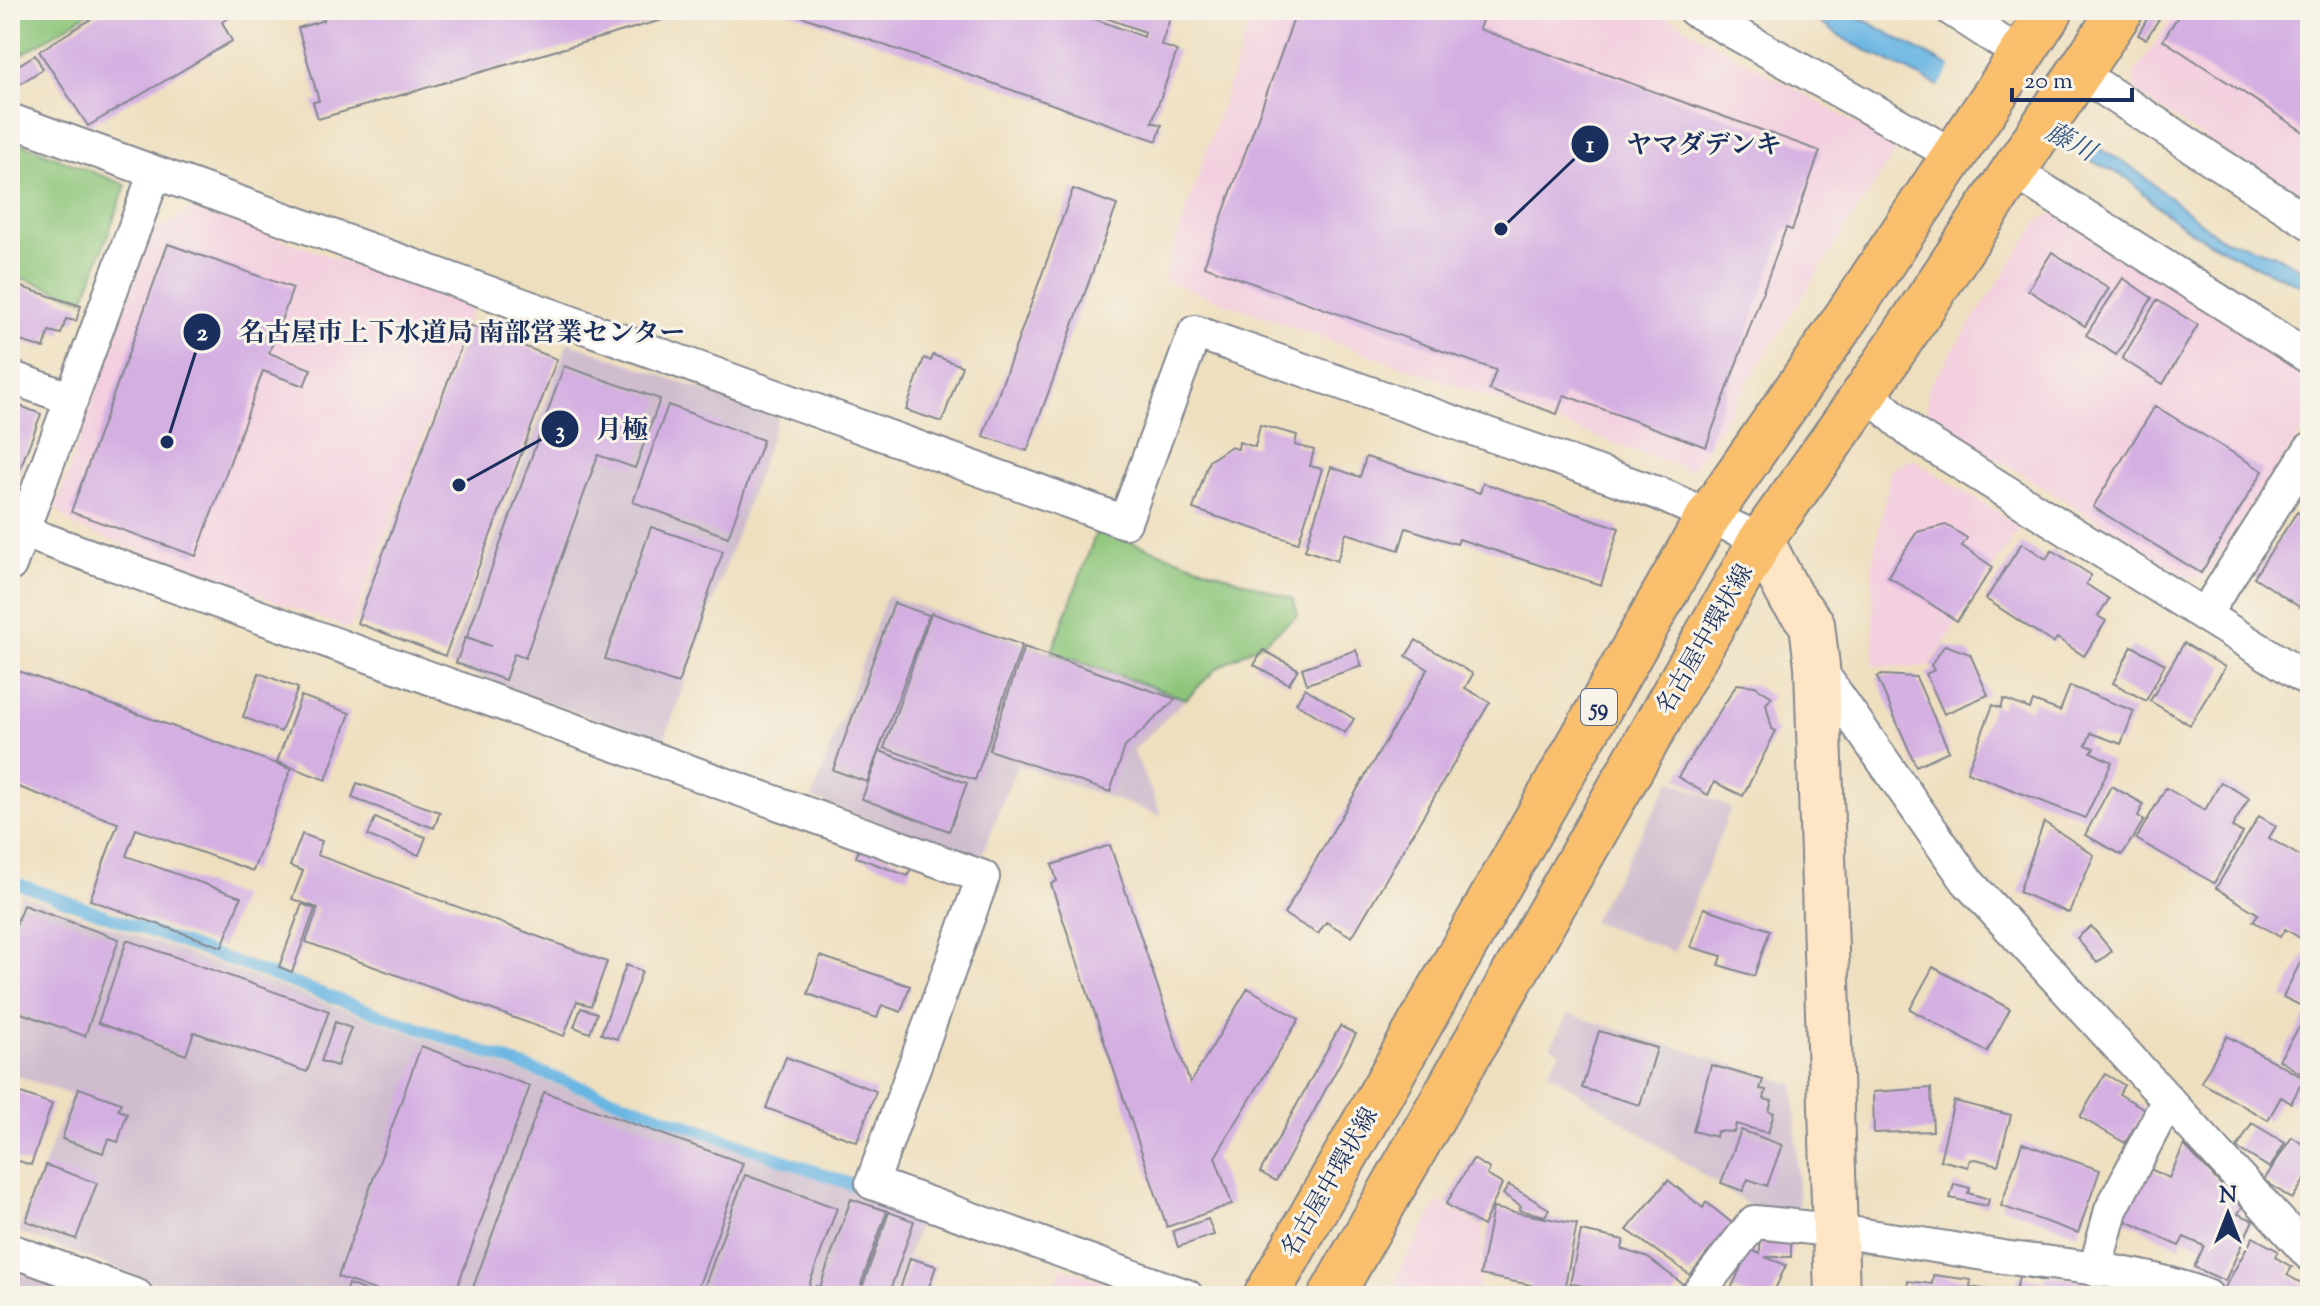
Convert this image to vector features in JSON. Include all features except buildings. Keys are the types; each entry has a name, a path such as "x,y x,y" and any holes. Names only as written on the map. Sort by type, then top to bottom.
{"main road":[{"name":"名古屋中環状線","path":"1266,1296 1708,517 1961,148 2051,10"},
{"name":"名古屋中環状線","path":"1331,1296 1761,540 1866,392 2121,10"}],"street":[{"path":"1694,10 1961,148"},
{"path":"1952,10 2017,60"},
{"path":"2073,82 2310,223"},
{"path":"10,120 154,175 1125,522 1195,332 1660,494 1761,540 1791,598 1812,624 1817,666 1837,1296"},
{"path":"2018,168 2310,358"},
{"path":"10,565 16,530 72,399 154,175"},
{"path":"10,377 72,399"},
{"path":"1866,392 1912,433 2310,681"},
{"path":"2205,614 2310,449"},
{"path":"16,530 983,877 872,1183 1187,1296"},
{"path":"1817,666 1967,881 2310,1255"},
{"path":"2095,1270 2111,1210 2168,1100"},
{"path":"1696,1296 1754,1222 2095,1270 2194,1293"},
{"path":"10,1250 137,1296"}],"shaded area":[{"path":"1254,10 1655,10 1898,147 1691,471 1163,280"},
{"path":"2177,10 2310,10 2310,207 2137,94 2133,77"},
{"path":"194,208 472,307 350,629 73,526 56,508 150,234"},
{"path":"2054,213 2310,374 2310,418 2207,576 2189,578 1927,415 1927,390 2040,219"},
{"path":"568,342 778,417 663,744 448,665"},
{"path":"1912,459 2020,527 1928,667 1874,666 1872,563 1891,469"},
{"path":"887,595 1186,699 1133,750 1162,816 1017,765 980,860 812,798"},
{"path":"1671,780 1731,808 1674,952 1592,921"},
{"path":"21,895 922,1215 895,1296 193,1296 18,1232 71,1095 10,1073 10,928"},
{"path":"1568,1014 1794,1084 1799,1215 1759,1212 1548,1072 1560,1052 1551,1046"},
{"path":"1438,1202 1483,1229 1478,1296 1399,1296 1396,1276"},
{"path":"1062,1267 1137,1296 1052,1296"},
{"path":"10,1269 86,1296 10,1296"}],"green space":[{"path":"10,10 93,10 10,62"},
{"path":"10,139 126,185 84,300 10,274"},
{"path":"1097,530 1293,599 1298,615 1264,642 1217,668 1186,699 1052,652"}],"water":[{"name":"藤川","path":"1801,10 1846,10 2129,165 2219,237 2273,254 2310,274 2310,289 2236,256 2190,231 2129,179 1851,43"}],"pier":[{"path":"1953,64 2096,143 2082,163 1937,90"}],"waterway":[{"path":"10,881 853,1185"}],"place":[{"name":"ヤマダデンキ","path":"1501,229"},
{"name":"名古屋市上下水道局 南部営業センター","path":"167,442"},
{"name":"月極","path":"459,485"}]}
